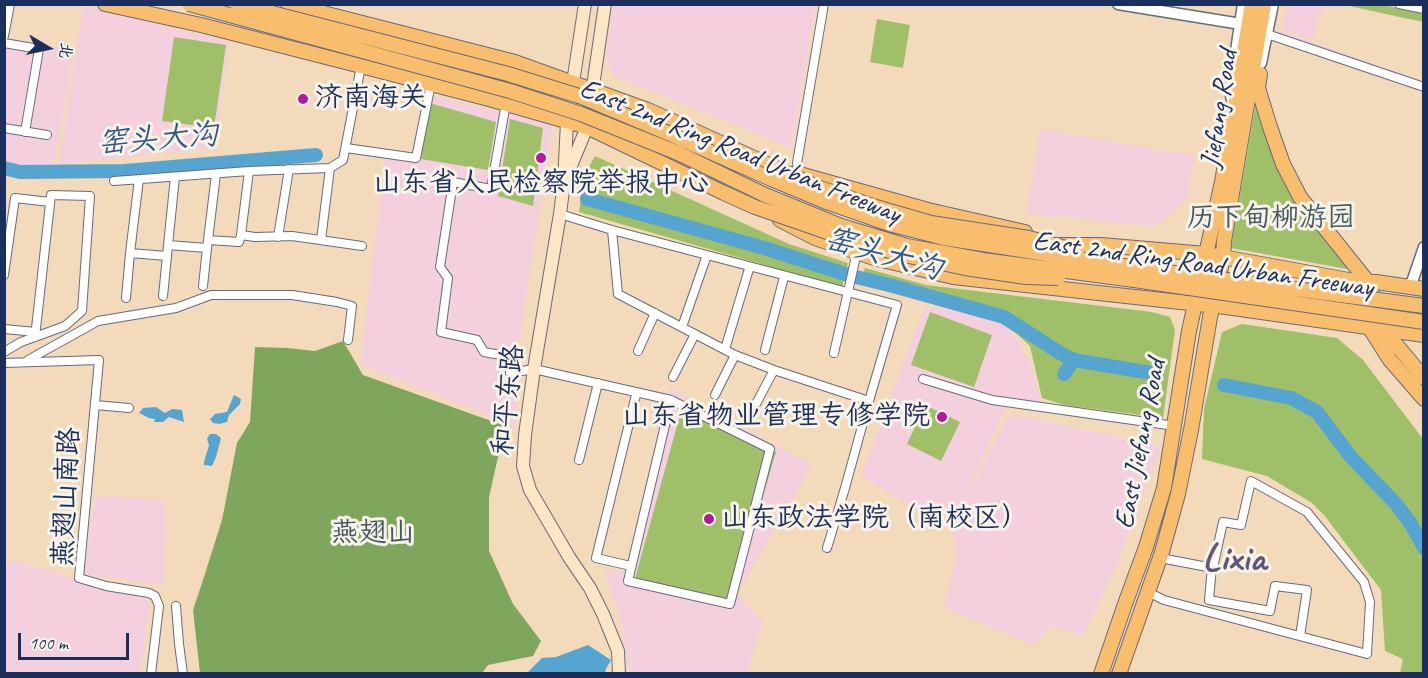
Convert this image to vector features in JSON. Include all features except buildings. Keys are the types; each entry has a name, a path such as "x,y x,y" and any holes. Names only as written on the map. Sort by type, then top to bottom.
{"main road":[{"path":"105,4 225,31 506,104 587,128 856,256 874,258 953,277 1212,306 1424,335"},
{"path":"177,4 218,13"},
{"name":"East 2nd Ring Road Urban Freeway","path":"189,4 510,91 581,114 678,153 765,195 830,222 907,246 983,260 1136,274 1424,306"},
{"name":"East 2nd Ring Road Urban Freeway","path":"237,4 508,74 582,97 829,203 889,224 944,238 1136,274 1424,322"},
{"path":"288,4 515,63 594,90 648,111 817,187 876,207 931,223 1029,238 1136,274"},
{"name":"和平东路","path":"585,4 567,122 560,214 534,369 523,466 530,490 594,596 618,651 619,674"},
{"name":"和平东路","path":"564,182 587,128 605,4"},
{"name":"Jiefang Road","path":"1223,258 1234,110 1252,4"},
{"name":"Jiefang Road","path":"1206,254 1256,71 1263,4"},
{"path":"1256,71 1258,88 1270,127 1283,164 1300,197 1368,282 1384,330 1424,378"},
{"path":"774,167 928,210 1082,244 1206,254 1368,282 1424,289"},
{"path":"755,207 877,248 932,262 1026,277 1136,274"},
{"path":"755,207 775,208 903,251 1028,272 1045,287"},
{"name":"East Jiefang Road","path":"1101,674 1146,547 1164,488 1189,331 1206,254"},
{"name":"East Jiefang Road","path":"1119,674 1160,558 1178,494 1212,306 1223,258"},
{"path":"1368,282 1369,327 1390,360 1424,399"}],"street":[{"path":"4,36 10,4"},
{"path":"225,31 231,4"},
{"path":"796,163 824,4"},
{"path":"1118,4 1241,24"},
{"path":"1234,110 1230,91 1243,4"},
{"path":"1256,71 1273,4"},
{"path":"1399,4 1424,9"},
{"path":"1267,34 1424,87"},
{"path":"4,43 39,49 25,132"},
{"path":"114,181 249,171 330,168 344,160 361,66"},
{"path":"346,147 416,158 431,84"},
{"path":"506,104 491,189 453,182 440,267 448,278 441,332 477,340 484,352 512,357 510,373 534,369 671,400 770,449 730,604 628,581 671,400"},
{"path":"4,128 46,135"},
{"path":"321,240 330,168"},
{"path":"278,237 289,170"},
{"path":"168,244 239,242 249,171"},
{"path":"202,286 216,174"},
{"path":"163,296 176,177"},
{"path":"126,298 139,179"},
{"path":"4,352 35,335 65,326 82,311 90,196 51,195 35,335"},
{"path":"4,275 15,198 50,202"},
{"path":"560,214 612,230 897,305 827,548"},
{"path":"612,230 618,294 725,350 774,370 869,401"},
{"path":"241,235 292,236 362,246"},
{"path":"1407,286 1412,282 1424,247"},
{"path":"130,253 167,256"},
{"path":"682,327 707,255"},
{"path":"834,352 856,256"},
{"path":"725,350 749,269"},
{"path":"765,350 784,277"},
{"path":"26,361 98,321 176,308 211,295 292,295 352,306 348,340"},
{"path":"638,351 655,313"},
{"path":"4,329 35,335"},
{"path":"674,377 695,334"},
{"path":"715,394 735,354"},
{"name":"燕翅山南路","path":"4,363 99,360 79,578 155,596 159,606 151,674"},
{"path":"750,414 774,370"},
{"path":"923,379 992,400 1175,426"},
{"path":"579,460 598,383"},
{"path":"632,566 596,558 636,395"},
{"path":"95,405 129,408"},
{"path":"1148,592 1164,600 1366,654 1370,602 1365,582 1306,512 1251,481 1241,525 1223,522 1214,568 1212,567 1209,600 1270,611 1275,586 1307,590 1300,636"},
{"path":"1160,558 1212,567"},
{"path":"176,606 178,644 183,674"}],"shaded area":[{"path":"614,5 815,5 792,148 613,76 606,55"},
{"path":"1288,5 1324,5 1312,39 1282,30"},
{"path":"83,6 229,42 215,148 59,164"},
{"path":"1281,31 1423,82 1423,86 1279,35"},
{"path":"4,39 74,50 54,163 20,172 5,169"},
{"path":"425,94 553,125 515,368 523,367 514,430 476,410 360,365 386,150 415,153"},
{"path":"1041,129 1195,156 1187,199 1155,227 1026,213"},
{"path":"941,307 1002,322 1017,340 1032,366 1040,401 1162,420 1160,430 1005,408 961,508 1006,419 1012,414 1161,447 1119,558 1083,637 1051,625 1035,646 944,608 956,558 952,528 861,476 924,309"},
{"name":"山东政法学院（南校区）","path":"670,387 812,465 737,594 762,621 747,673 629,673 620,617 605,573 625,571"},
{"path":"95,495 166,501 164,584 85,575"},
{"path":"9,560 60,574 86,585 143,597 150,602 140,673 5,674 4,576"}],"green space":[{"path":"1340,4 1383,5 1423,13 1423,22"},
{"path":"877,19 910,25 903,68 870,62"},
{"path":"174,37 226,45 214,128 162,121"},
{"name":"历下甸柳游园","path":"1258,90 1282,165 1358,271 1231,248"},
{"path":"430,103 496,122 488,170 421,159"},
{"path":"510,119 543,128 533,206 498,196"},
{"path":"595,156 789,244 848,263 842,287 579,212 585,174"},
{"path":"865,268 926,285 1152,312 1170,317 1175,330 1163,418 1064,405 1042,398 1030,346 1003,321 1005,314 860,282"},
{"path":"930,312 992,335 974,387 911,365"},
{"path":"1242,324 1337,338 1363,360 1423,439 1423,673 1400,673 1403,659 1385,651 1381,590 1324,515 1312,503 1267,476 1202,459 1204,409 1222,332"},
{"name":"燕翅山","path":"343,341 363,375 505,426 489,497 489,551 513,604 541,641 533,656 488,665 482,673 200,673 193,610 222,520 237,443 250,422 255,347 315,351"},
{"path":"684,400 776,452 731,606 633,586"},
{"path":"925,405 960,422 941,461 907,444"}],"water":[{"path":"234,395 241,399 240,404 229,415 227,422 213,423 210,419 215,414 227,412"},
{"path":"156,407 165,413 172,409 182,410 184,422 169,417 163,422 154,422 155,419 139,413 143,408"},
{"path":"210,434 216,434 221,438 212,466 204,465 209,445 207,439"},
{"path":"588,645 611,660 605,673 527,673 542,658 556,657"}],"waterway":[{"name":"窑头大沟","path":"4,168 20,172 125,171 316,155"},
{"name":"窑头大沟","path":"587,199 764,248 848,275 1004,317 1074,360 1157,374"},
{"path":"1064,374 1074,360"},
{"name":"窑头大沟","path":"1224,385 1291,398 1317,412 1351,457 1397,505 1424,548"}],"place":[{"name":"济南海关","path":"303,99"},
{"name":"山东省人民检察院举报中心","path":"541,158"},
{"name":"山东省物业管理专修学院","path":"942,417"},
{"name":"山东政法学院（南校区）","path":"709,519"}],"district":[{"name":"Lixia","path":"1234,560"}]}
